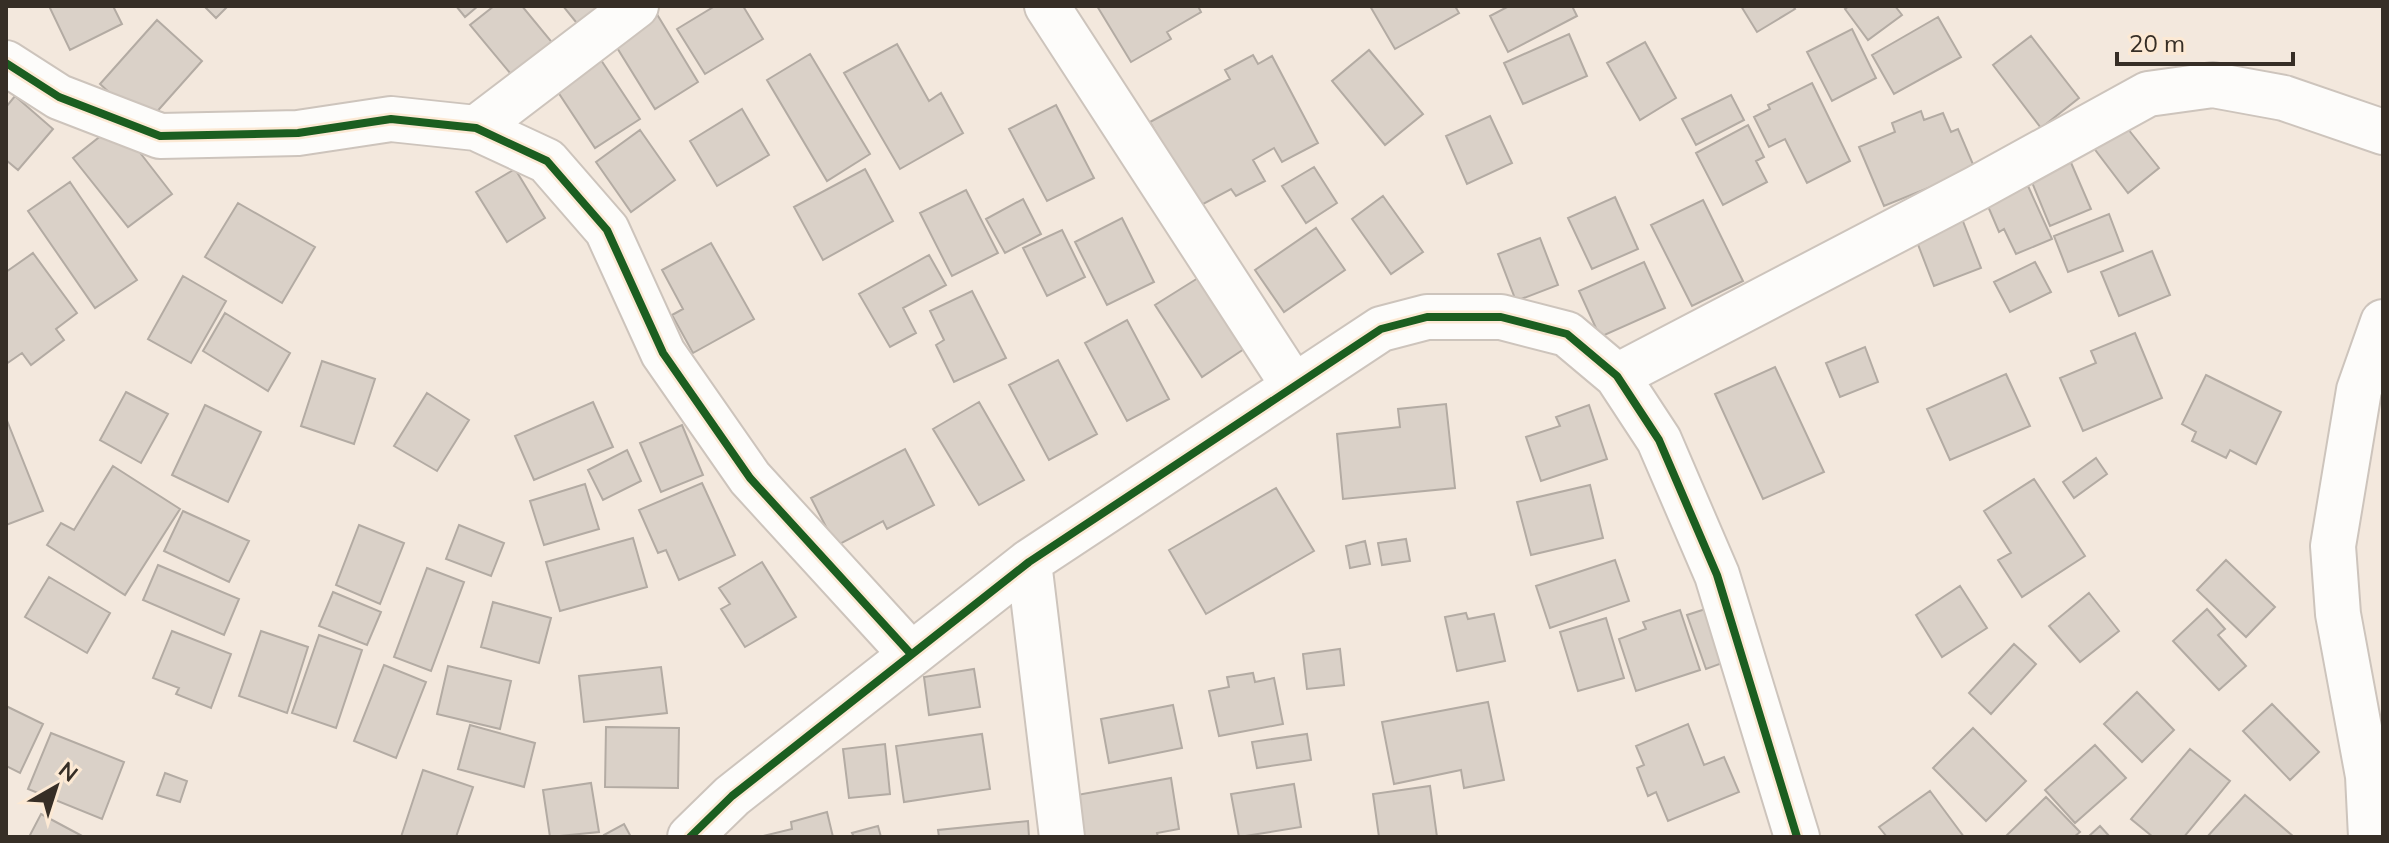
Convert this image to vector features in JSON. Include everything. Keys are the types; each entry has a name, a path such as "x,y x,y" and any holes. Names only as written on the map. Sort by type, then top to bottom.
{"street":[{"path":"476,128 636,6"},
{"path":"1046,7 1293,385"},
{"path":"6,63 59,97 160,136 298,133 391,119 476,128 547,161 607,230 663,353 750,478 910,653"},
{"path":"1617,376 2148,94 2213,85 2284,98 2383,132"},
{"path":"690,837 732,796 1029,562 1381,329 1427,317 1501,317 1567,334 1617,376 1659,440 1717,575 1797,837"},
{"path":"2371,837 2368,776 2338,614 2333,546 2359,390 2383,322"},
{"path":"1029,562 1062,837"}],"building":[{"path":"49,6 113,6 122,24 70,50"},
{"path":"204,6 228,6 216,18"},
{"path":"456,6 478,6 465,17"},
{"path":"494,6 522,6 555,46 515,79 470,25"},
{"path":"563,6 605,6 580,27"},
{"path":"715,6 743,6 763,39 705,74 677,29"},
{"path":"1097,6 1198,6 1201,12 1167,32 1171,39 1131,62"},
{"path":"1370,6 1455,6 1459,13 1395,49"},
{"path":"1509,6 1572,6 1577,16 1508,52 1490,16"},
{"path":"1741,6 1793,6 1795,9 1757,32"},
{"path":"1849,6 1895,6 1902,15 1868,40 1845,9"},
{"path":"655,11 698,82 655,109 611,38"},
{"path":"1938,17 1961,57 1894,94 1872,55"},
{"path":"157,20 202,61 145,125 100,84"},
{"path":"1852,29 1876,78 1832,101 1807,52"},
{"path":"1569,34 1587,76 1523,104 1504,63"},
{"path":"2031,36 2079,98 2041,128 1993,65"},
{"path":"1645,42 1676,98 1640,120 1607,63"},
{"path":"897,44 929,101 941,93 963,133 900,169 844,73"},
{"path":"1369,50 1423,114 1385,145 1332,81"},
{"path":"810,54 870,154 827,181 767,80"},
{"path":"1253,55 1258,64 1272,56 1318,143 1282,162 1274,148 1253,160 1265,181 1236,196 1231,189 1192,210 1158,147 1163,145 1150,122 1230,79 1225,70"},
{"path":"599,57 640,119 595,148 554,86"},
{"path":"1812,83 1850,161 1807,183 1785,139 1769,147 1754,117 1770,109 1768,105"},
{"path":"1731,95 1744,120 1696,145 1682,119"},
{"path":"15,96 53,129 18,170 6,160 6,107"},
{"path":"1056,105 1094,178 1047,201 1009,129"},
{"path":"742,109 769,155 717,186 690,141"},
{"path":"1921,111 1924,120 1943,113 1951,132 1958,129 1975,169 1884,206 1859,147 1895,132 1892,123"},
{"path":"1490,116 1512,163 1467,184 1446,136"},
{"path":"117,123 172,194 128,227 73,158"},
{"path":"2124,124 2159,168 2128,193 2093,147"},
{"path":"1748,125 1764,157 1756,161 1767,182 1723,205 1696,153"},
{"path":"640,130 675,180 631,212 596,162"},
{"path":"2069,158 2091,209 2050,226 2029,175"},
{"path":"1314,167 1337,203 1306,223 1282,186"},
{"path":"515,169 545,218 507,242 476,192"},
{"path":"865,169 893,221 823,260 794,207"},
{"path":"70,182 137,280 95,308 28,211"},
{"path":"2028,186 2052,239 2016,254 2004,229 1999,232 1987,204"},
{"path":"966,190 998,253 952,276 920,213"},
{"path":"1383,196 1423,252 1391,274 1352,219"},
{"path":"1615,197 1638,249 1592,269 1568,218"},
{"path":"1023,199 1041,234 1005,253 986,219"},
{"path":"1703,200 1743,281 1692,306 1651,225"},
{"path":"238,203 315,247 282,303 205,257"},
{"path":"1959,211 1981,268 1934,286 1912,229"},
{"path":"2109,214 2123,251 2068,272 2054,236"},
{"path":"1122,218 1154,282 1107,305 1075,242"},
{"path":"1316,228 1345,270 1284,312 1255,270"},
{"path":"1062,230 1085,277 1047,296 1023,248"},
{"path":"1540,238 1558,285 1516,301 1498,254"},
{"path":"711,243 754,319 693,353 672,315 683,309 662,270"},
{"path":"2152,251 2170,295 2119,316 2101,272"},
{"path":"33,253 77,313 56,329 64,340 31,365 22,353 6,364 6,272"},
{"path":"929,255 946,285 903,308 916,333 890,347 859,294"},
{"path":"1644,262 1665,308 1600,337 1579,291"},
{"path":"2035,262 2051,292 2010,312 1994,282"},
{"path":"183,276 226,301 191,363 148,339"},
{"path":"1198,278 1244,349 1202,377 1155,305"},
{"path":"972,291 1006,358 954,382 936,345 944,340 930,311"},
{"path":"225,313 290,353 268,391 203,351"},
{"path":"1127,320 1169,399 1127,421 1085,343"},
{"path":"2135,333 2162,398 2083,431 2060,378 2096,363 2091,351"},
{"path":"1865,347 1878,382 1840,397 1826,363"},
{"path":"1058,360 1097,434 1049,460 1009,385"},
{"path":"322,361 375,379 354,444 301,426"},
{"path":"1775,367 1824,472 1763,499 1715,394"},
{"path":"2006,374 2030,426 1950,460 1927,409"},
{"path":"2206,375 2281,412 2256,464 2230,450 2226,458 2192,441 2196,432 2182,424"},
{"path":"126,392 168,414 141,463 100,440"},
{"path":"427,393 469,420 437,471 394,446"},
{"path":"593,402 613,447 534,480 515,436"},
{"path":"979,402 1024,480 979,505 933,429"},
{"path":"1446,404 1455,488 1343,499 1337,434 1400,427 1398,409"},
{"path":"205,405 261,432 228,502 172,475"},
{"path":"1589,405 1607,459 1541,481 1526,437 1560,426 1556,417"},
{"path":"6,418 43,511 6,525"},
{"path":"682,425 703,475 661,492 640,443"},
{"path":"905,449 934,505 887,529 883,521 836,546 811,498"},
{"path":"627,450 641,481 603,500 588,470"},
{"path":"2096,458 2107,474 2074,498 2063,482"},
{"path":"113,466 180,509 125,595 47,545 61,523 74,530"},
{"path":"2034,479 2085,556 2022,597 1998,560 2011,553 1984,511"},
{"path":"702,483 735,555 679,580 666,550 658,553 639,510"},
{"path":"585,484 599,529 544,545 530,501"},
{"path":"1590,485 1603,538 1531,555 1517,502"},
{"path":"1276,488 1314,551 1206,614 1169,550"},
{"path":"183,511 249,541 229,582 164,551"},
{"path":"359,525 404,543 380,604 336,585"},
{"path":"459,525 504,543 491,576 446,559"},
{"path":"633,538 647,587 560,611 546,562"},
{"path":"1406,539 1410,561 1382,565 1378,543"},
{"path":"1365,541 1370,564 1350,568 1346,546"},
{"path":"1615,560 1629,601 1550,628 1536,586"},
{"path":"2226,560 2275,607 2246,637 2197,590"},
{"path":"762,562 796,617 745,647 721,609 730,604 719,588"},
{"path":"158,565 239,599 224,635 143,600"},
{"path":"427,568 464,582 431,671 394,657"},
{"path":"49,577 110,613 87,653 25,617"},
{"path":"1960,586 1987,628 1942,657 1916,615"},
{"path":"333,592 381,612 367,645 319,626"},
{"path":"2089,593 2119,631 2080,662 2049,626"},
{"path":"493,602 551,618 539,663 481,647"},
{"path":"1721,604 1739,657 1706,669 1687,615"},
{"path":"2207,609 2225,629 2218,635 2246,666 2219,690 2173,641"},
{"path":"1680,610 1700,670 1636,691 1619,639 1646,629 1643,622"},
{"path":"1466,613 1468,619 1494,614 1505,661 1457,671 1445,617"},
{"path":"1606,618 1624,678 1578,691 1560,632"},
{"path":"172,631 231,654 211,708 176,694 179,688 153,678"},
{"path":"261,631 308,647 287,713 239,696"},
{"path":"319,635 362,650 336,728 292,713"},
{"path":"2014,644 2036,664 1991,714 1969,693"},
{"path":"1340,649 1344,685 1307,689 1303,654"},
{"path":"384,665 426,682 396,758 354,741"},
{"path":"448,666 511,681 500,729 437,714"},
{"path":"661,667 667,713 584,722 579,676"},
{"path":"974,669 980,707 929,715 924,677"},
{"path":"1253,673 1255,682 1274,678 1283,724 1219,736 1209,691 1229,687 1227,677"},
{"path":"2137,692 2174,730 2142,762 2104,724"},
{"path":"1488,702 1504,780 1464,788 1461,770 1394,784 1382,722"},
{"path":"2272,704 2319,752 2290,780 2243,731"},
{"path":"1173,705 1182,748 1109,763 1101,719"},
{"path":"6,706 43,724 20,773 6,766"},
{"path":"1688,724 1704,765 1724,757 1739,792 1668,821 1656,792 1648,796 1637,768 1644,765 1636,746"},
{"path":"470,725 535,743 524,787 458,769"},
{"path":"606,727 679,728 678,788 605,787"},
{"path":"1973,728 2026,781 1986,821 1933,768"},
{"path":"51,733 124,762 102,819 28,789"},
{"path":"982,734 990,789 904,802 896,746"},
{"path":"1307,734 1311,760 1257,768 1252,742"},
{"path":"885,744 890,794 849,798 843,749"},
{"path":"2095,745 2126,778 2075,823 2045,790"},
{"path":"2190,749 2230,781 2184,837 2153,837 2131,819"},
{"path":"423,770 473,787 456,837 401,837"},
{"path":"165,773 187,781 180,802 157,795"},
{"path":"1171,778 1179,829 1157,833 1158,837 1084,837 1077,795"},
{"path":"591,783 599,832 550,837 543,790"},
{"path":"1294,784 1301,827 1239,837 1231,794"},
{"path":"1430,786 1437,837 1379,837 1373,794"},
{"path":"1930,791 1964,837 1887,837 1879,827"},
{"path":"2245,795 2294,837 2207,837"},
{"path":"2046,797 2080,832 2074,837 2005,837"},
{"path":"827,812 833,837 759,837 792,829 791,822"},
{"path":"41,814 84,837 29,837"},
{"path":"1028,821 1029,837 939,837 938,830"},
{"path":"624,824 631,837 605,837 604,835"},
{"path":"878,826 881,837 854,837 852,833"},
{"path":"2100,826 2110,837 2088,837"}],"cycle path":[{"path":"6,63 59,97 160,136 298,133 391,119 476,128 547,161 607,230 663,353 750,478 910,653"},
{"path":"690,837 732,796 1029,562 1381,329 1427,317 1501,317 1567,334 1617,376 1659,440 1717,575 1797,837"}]}
